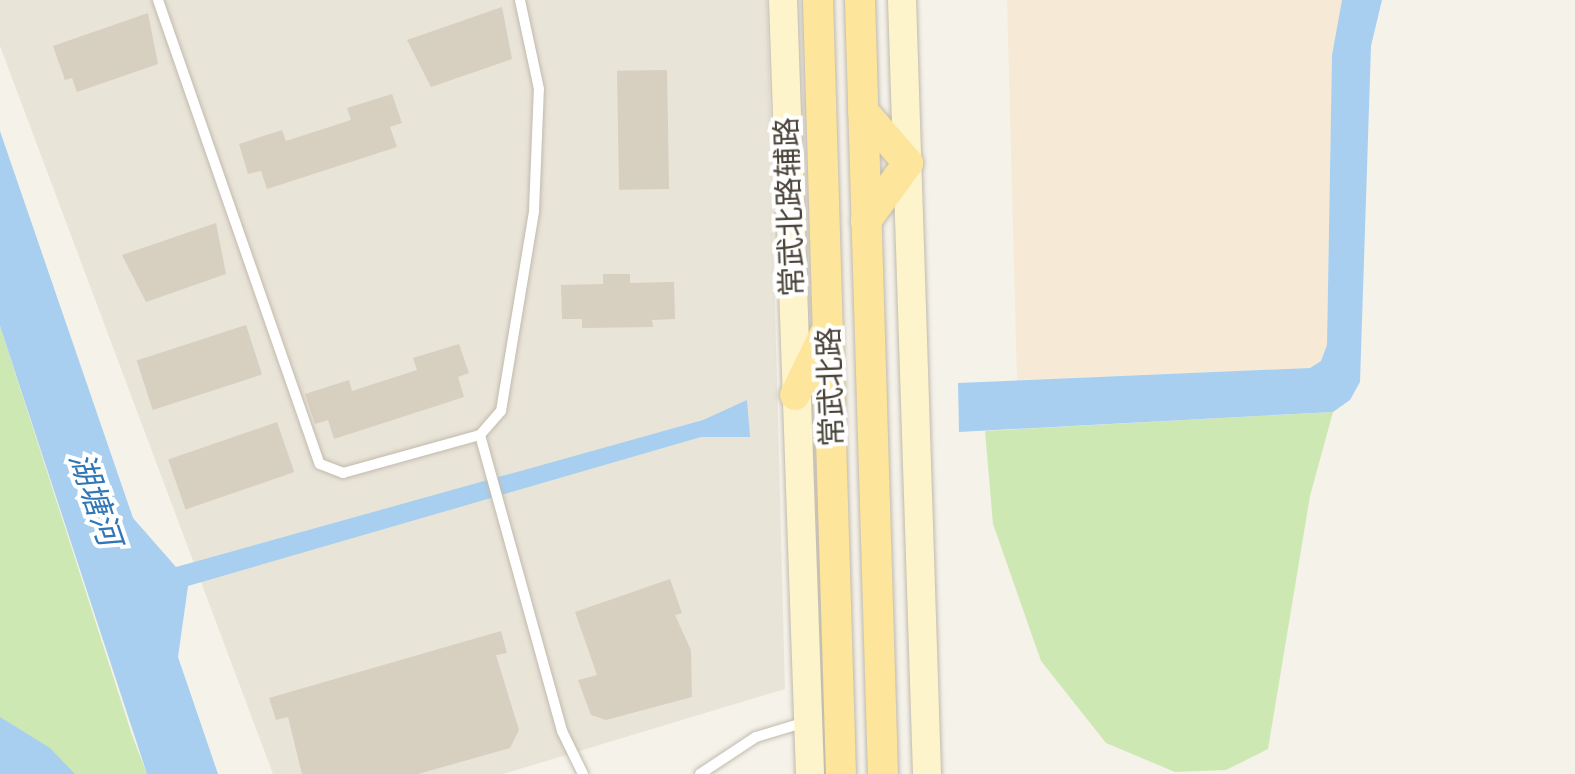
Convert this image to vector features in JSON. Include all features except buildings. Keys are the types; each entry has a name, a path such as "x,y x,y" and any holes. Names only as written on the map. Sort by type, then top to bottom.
{"main road":[{"name":"常武北路","path":"818,0 841,774"},
{"name":"常武北路","path":"860,0 883,774"},
{"path":"863,111 908,163 866,221"},
{"path":"795,395 828,328"}],"street":[{"name":"常武北路辅路","path":"783,0 810,774"},
{"path":"902,0 927,774"}],"lane":[{"path":"158,0 320,464 343,473 480,435 500,411 534,210 539,89 520,0"},
{"path":"480,435 562,731 583,774"},
{"path":"700,774 756,737 808,721"}],"shaded area":[{"path":"0,0 767,0 785,689 503,774 273,774 0,46"},
{"path":"1007,0 1342,0 1332,55 1327,345 1321,361 1310,368 1017,380"}],"green space":[{"path":"0,326 132,735 147,774 0,774"},
{"path":"1333,412 1310,496 1268,749 1226,770 1175,772 1106,743 1041,661 993,524 985,431"}],"water":[{"path":"1342,0 1382,0 1371,46 1360,382 1350,400 1333,412 959,432 958,383 1310,368 1321,361 1327,345 1332,55"},
{"name":"湖塘河","path":"0,131 133,518 176,567 703,420 747,400 750,437 701,437 188,586 178,657 218,774 147,774 0,326"},
{"path":"0,717 50,748 75,774 0,774"}]}
